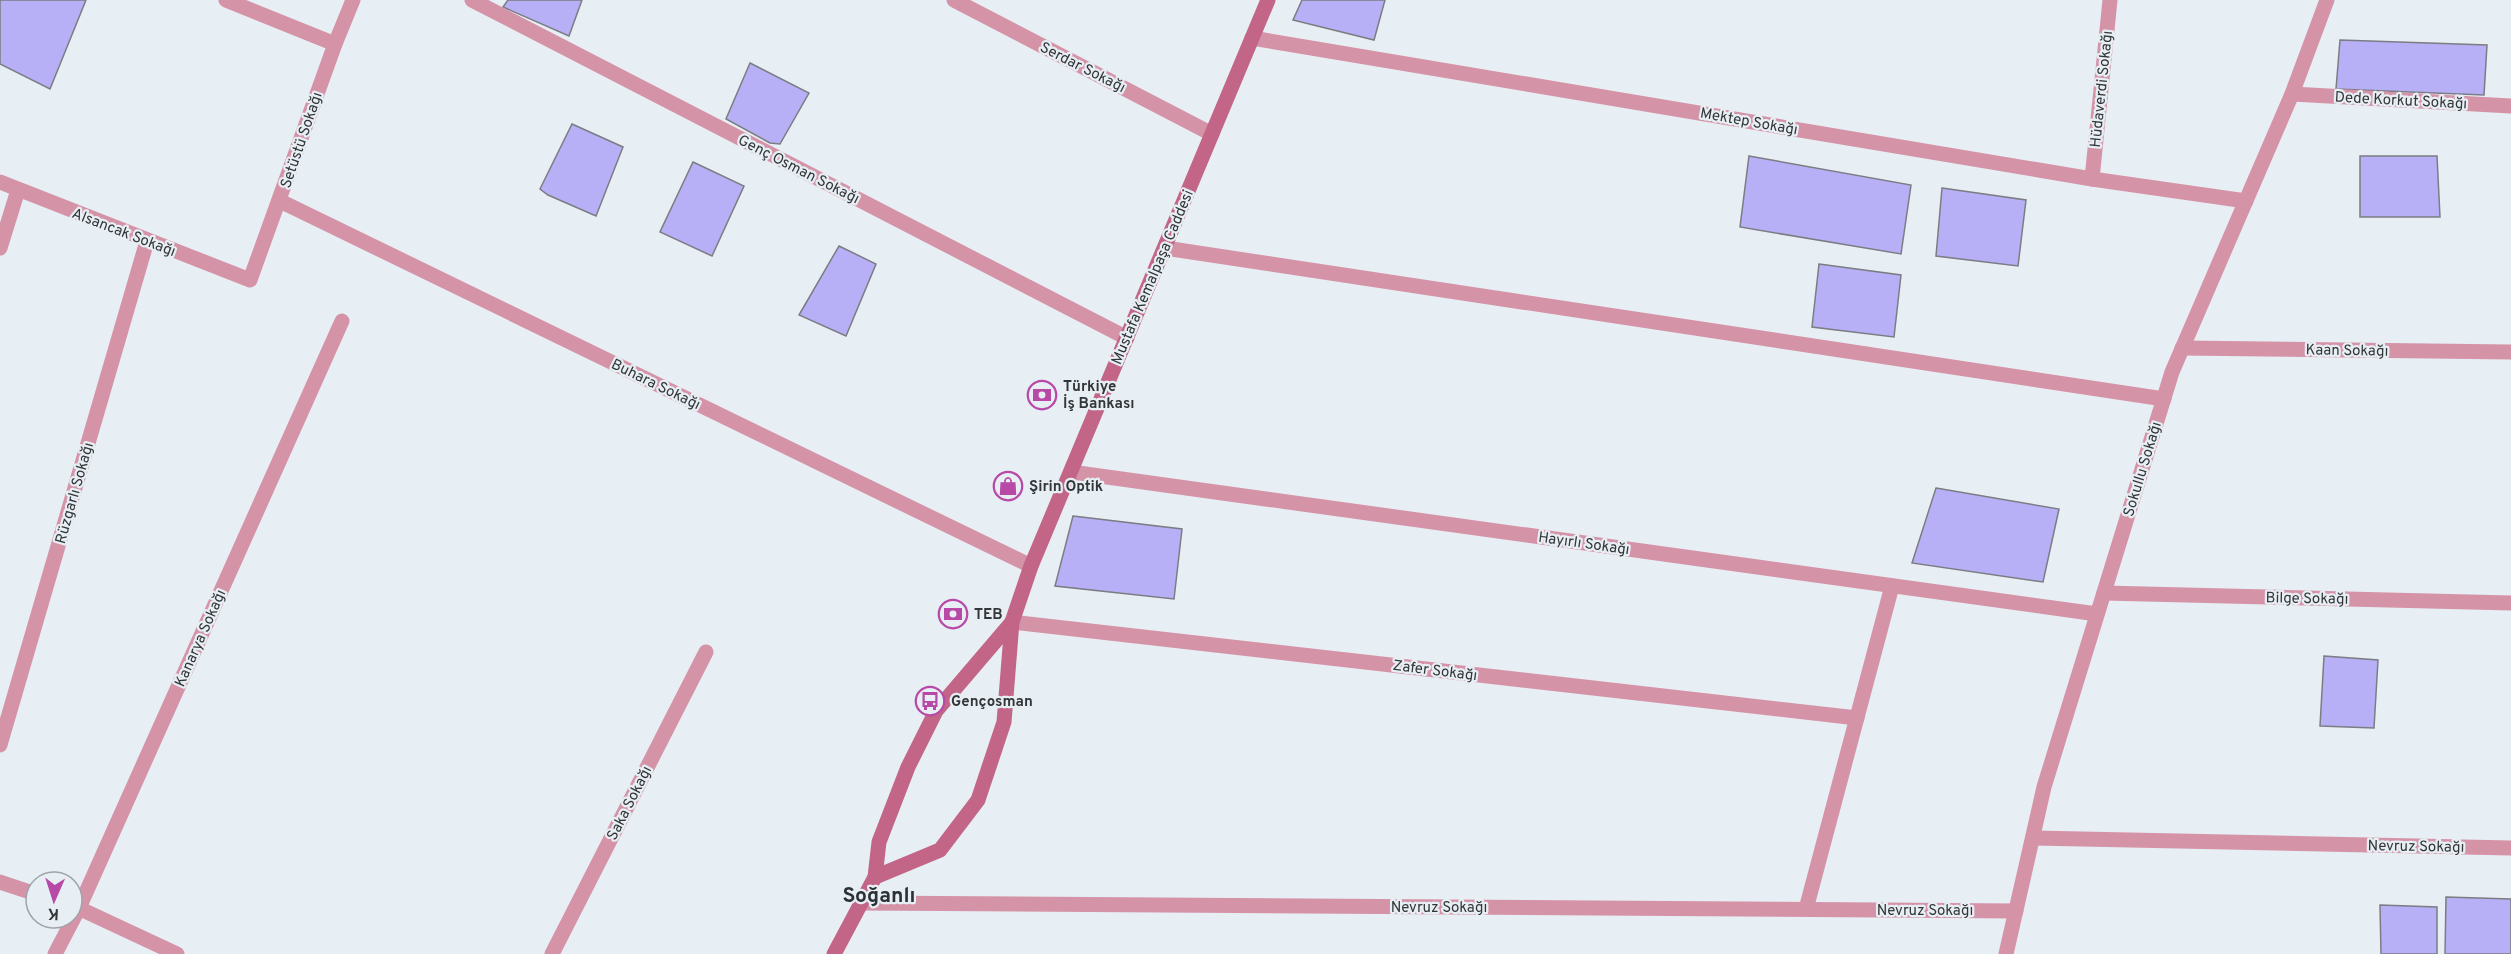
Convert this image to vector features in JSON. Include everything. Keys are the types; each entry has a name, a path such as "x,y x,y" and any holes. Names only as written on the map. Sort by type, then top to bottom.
{"street":[{"path":"226,0 335,44"},
{"name":"Setüstü Sokağı","path":"250,280 353,0"},
{"name":"Genç Osman Sokağı","path":"472,0 1127,338"},
{"name":"Serdar Sokağı","path":"954,0 1212,134"},
{"name":"Mustafa Kemalpaşa Caddesi","path":"1012,622 1031,566 1268,0"},
{"name":"Hüdaverdi Sokağı","path":"2092,179 2110,0"},
{"name":"Sokullu Sokağı","path":"2006,954 2044,787 2164,399 2182,348 2292,94 2327,0"},
{"name":"Mektep Sokağı","path":"1252,38 2092,179 2246,201"},
{"name":"Dede Korkut Sokağı","path":"2292,94 2511,106"},
{"name":"Alsancak Sokağı","path":"0,182 250,280"},
{"path":"0,248 18,190"},
{"name":"Buhara Sokağı","path":"280,201 1031,566"},
{"name":"Rüzgarlı Sokağı","path":"0,745 147,241"},
{"path":"1165,248 2164,399"},
{"name":"Kanarya Sokağı","path":"84,889 342,321"},
{"name":"Kaan Sokağı","path":"2182,348 2511,352"},
{"name":"Hayırlı Sokağı","path":"1071,472 2097,615"},
{"path":"1806,909 1892,586"},
{"name":"Bilge Sokağı","path":"2104,593 2511,603"},
{"path":"875,877 940,850 978,800 1004,722 1012,622"},
{"path":"834,954 875,877 879,842 908,767 936,711 1012,622"},
{"name":"Zafer Sokağı","path":"1012,622 1857,718"},
{"name":"Saka Sokağı","path":"552,954 706,652"},
{"name":"Nevruz Sokağı","path":"2033,838 2511,848"},
{"path":"0,882 24,890"},
{"name":"Nevruz Sokağı","path":"861,903 2016,910"},
{"path":"84,911 177,954"},
{"name":"Kanarya Sokağı","path":"55,954 66,930"}],"building":[{"path":"0,0 86,0 50,89 0,64"},
{"path":"508,0 582,0 569,36 503,7"},
{"path":"1302,0 1385,0 1374,40 1293,20"},
{"path":"2340,40 2487,45 2484,95 2336,89"},
{"path":"750,63 809,93 780,144 770,143 726,119"},
{"path":"572,124 623,147 596,216 548,195 540,189"},
{"path":"1749,156 1911,185 1901,254 1740,227"},
{"path":"2360,156 2437,156 2440,217 2360,217"},
{"path":"693,162 744,186 712,256 660,232"},
{"path":"1942,188 2026,200 2018,266 1936,256"},
{"path":"839,246 876,264 846,336 799,315"},
{"path":"1819,264 1901,275 1894,337 1812,327"},
{"path":"1936,488 2059,509 2043,582 1912,563"},
{"path":"1073,516 1182,529 1174,599 1055,586"},
{"path":"2324,656 2378,660 2374,728 2320,726"},
{"path":"2446,897 2511,899 2511,954 2445,954"},
{"path":"2380,905 2437,907 2437,954 2381,954"}],"place":[{"name":"Türkiye İş Bankası","path":"1042,395"},
{"name":"Şirin Optik","path":"1008,486"},
{"name":"TEB","path":"953,614"},
{"name":"Gençosman","path":"930,701"}],"district":[{"name":"Soğanlı","path":"879,895"}]}
